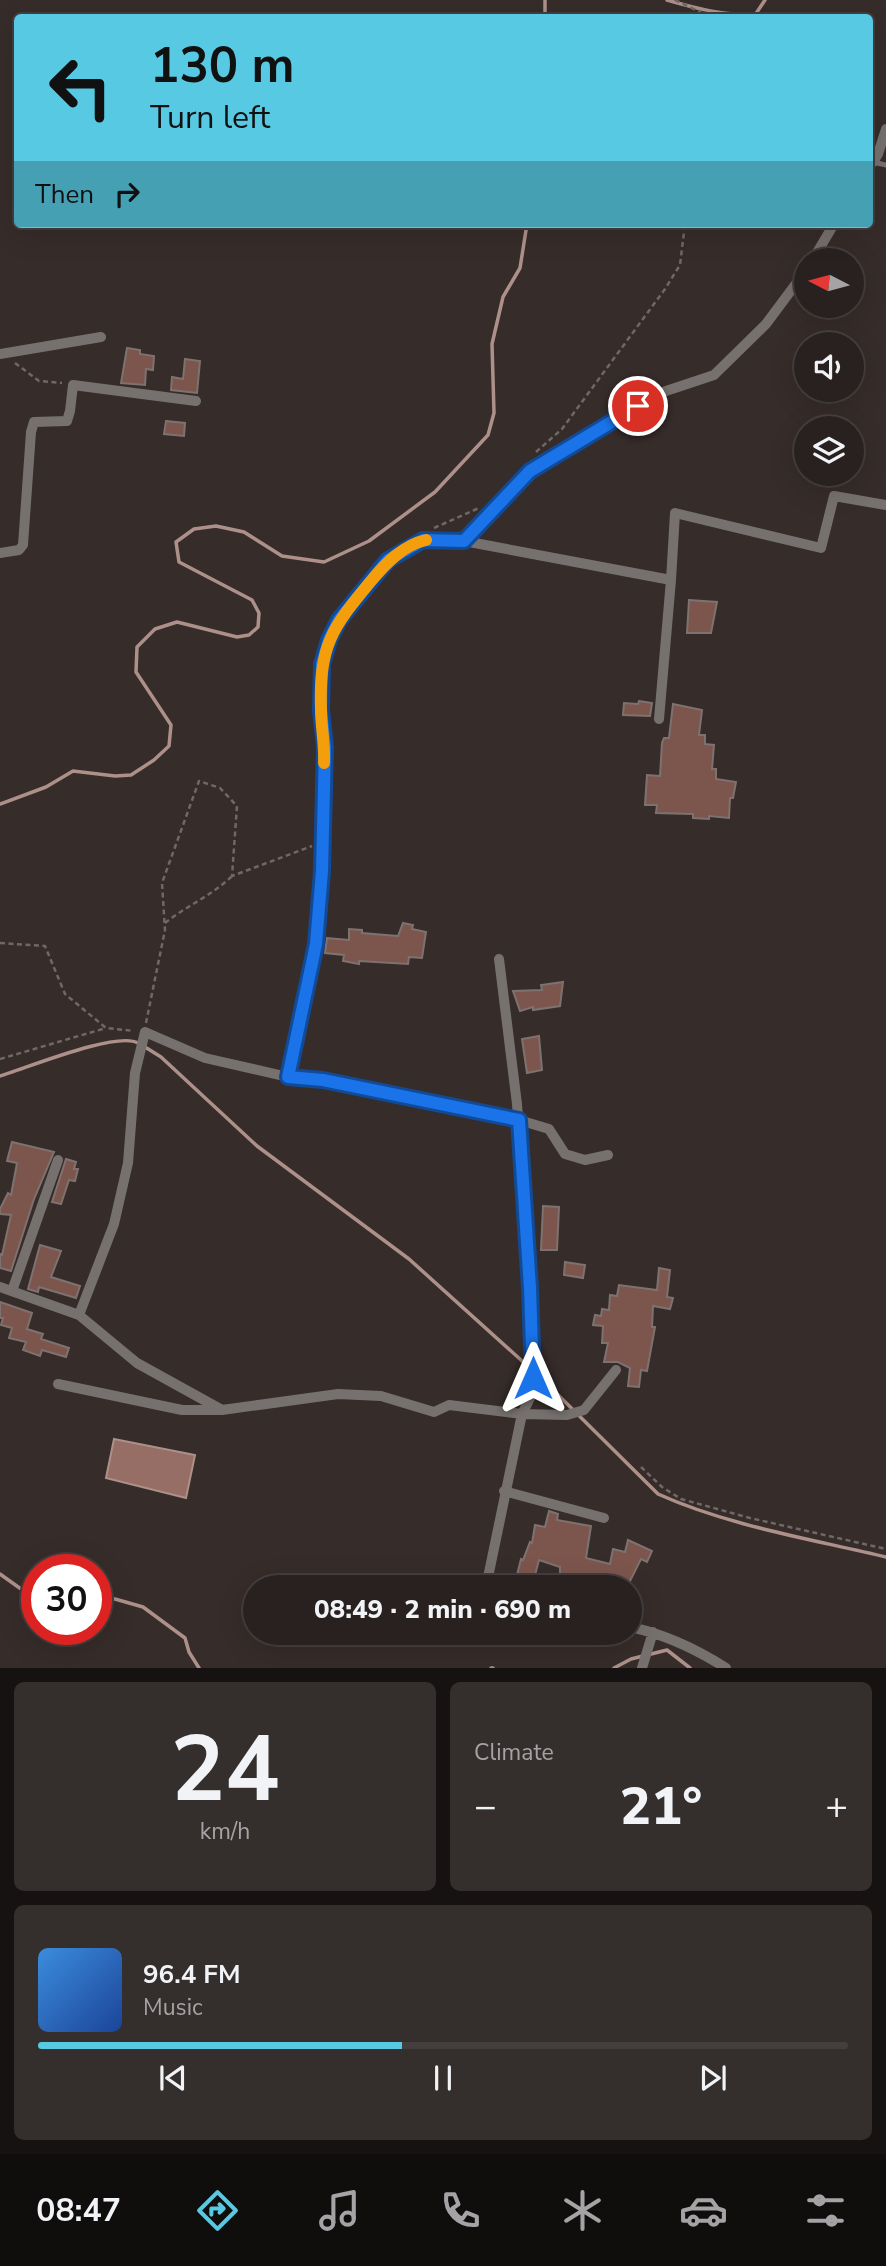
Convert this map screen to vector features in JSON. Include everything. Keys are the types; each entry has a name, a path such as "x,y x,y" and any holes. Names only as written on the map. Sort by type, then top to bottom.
{"street":[{"path":"873,160 878,154 886,129"},
{"path":"820,248 832,228"},
{"path":"464,541 530,471 660,393 714,375 766,324 794,286"},
{"path":"5,357 101,337"},
{"path":"0,553 19,551 23,545 34,422 67,421 73,385 196,401"},
{"path":"659,719 675,513 821,548 834,496 886,505"},
{"path":"288,1077 316,944 322,871 325,747 321,710 322,664 329,640 339,620 388,560 423,540 464,541 671,580"},
{"path":"488,1575 504,1491 522,1414 532,1394 533,1378 519,1120 499,959"},
{"path":"79,1315 114,1224 128,1163 135,1073 145,1035 205,1058 288,1077 323,1080 519,1120 549,1129 565,1154 585,1160 608,1155"},
{"path":"12,1291 58,1160"},
{"path":"0,1287 79,1315 137,1363 222,1410"},
{"path":"58,1384 182,1409 222,1410 338,1394 381,1396 433,1412 449,1405 522,1414 567,1415 583,1410 616,1370"},
{"path":"504,1491 604,1518"},
{"path":"642,1633 701,1652 726,1668"},
{"path":"642,1668 651,1637"}],"path":[{"path":"675,0 700,14"},
{"path":"532,456 562,429 665,289 680,265 685,228"},
{"path":"5,357 39,381 73,385"},
{"path":"428,530 480,508"},
{"path":"0,1059 106,1028 145,1035 147,1012 165,930 162,883 199,781 220,788 237,806 232,876"},
{"path":"165,923 222,886 232,876 321,842"},
{"path":"0,943 45,946 65,994 106,1028"},
{"path":"641,1467 662,1487 681,1499 750,1518 886,1549"}],"shaded area":[{"path":"114,1439 195,1455 186,1498 106,1478"}],"building":[{"path":"127,348 154,356 153,370 146,369 145,385 121,383"},
{"path":"185,359 200,361 197,393 171,390 172,377 183,379"},
{"path":"166,421 185,423 184,436 164,434"},
{"path":"689,600 717,602 711,633 687,633"},
{"path":"639,701 652,703 650,716 623,715 624,703 638,704"},
{"path":"673,704 702,710 699,735 705,735 705,744 714,745 712,769 716,769 716,779 736,782 733,798 730,798 729,818 693,818 693,814 656,813 657,805 645,805 647,775 660,776 662,743 664,738 669,738"},
{"path":"403,923 413,925 412,929 426,932 422,958 409,957 408,964 359,961 359,964 343,961 344,955 325,953 327,938 349,940 349,929 362,930 362,933 398,936"},
{"path":"563,982 560,1006 533,1010 533,1007 520,1011 513,991 542,990 541,985"},
{"path":"539,1036 542,1070 527,1073 522,1039"},
{"path":"12,1142 54,1152 34,1199 11,1271 0,1268 0,1254 2,1255 11,1215 0,1214 0,1209 8,1193 11,1195 17,1163 7,1161"},
{"path":"66,1159 76,1162 74,1169 78,1169 75,1181 69,1180 61,1204 52,1202"},
{"path":"543,1206 559,1207 557,1250 541,1250"},
{"path":"40,1245 61,1251 51,1277 80,1286 76,1298 39,1287 38,1292 28,1289"},
{"path":"565,1262 585,1265 583,1278 564,1275"},
{"path":"659,1268 670,1270 667,1297 673,1298 670,1309 653,1306 652,1327 655,1327 647,1371 641,1370 639,1387 628,1386 630,1368 618,1362 604,1362 608,1343 602,1343 603,1326 593,1325 595,1315 601,1316 602,1309 609,1310 610,1295 617,1296 619,1285 657,1290"},
{"path":"0,1302 32,1313 27,1329 43,1334 41,1339 69,1348 66,1357 42,1350 40,1356 23,1350 26,1342 9,1338 12,1328 1,1325 3,1318 0,1318"},
{"path":"549,1511 558,1514 557,1520 591,1526 586,1558 610,1564 613,1549 625,1552 628,1540 652,1551 647,1562 641,1559 633,1575 560,1575 560,1567 539,1560 535,1575 517,1575 521,1559 523,1560 530,1542 532,1543 535,1525 545,1527"}],"waterway":[{"path":"545,0 545,14"},
{"path":"667,0 732,14"},
{"path":"756,14 765,0"},
{"path":"0,804 46,787 73,771 131,775 169,746 171,725 136,672 137,647 155,629 177,622 237,637 249,635 258,627 259,613 252,600 179,562 176,542 194,529 216,526 244,532 282,556 324,562 369,541 435,492 488,435 494,413 492,344 503,297 520,268 526,228"},
{"path":"0,1076 92,1046 111,1042 138,1043"},
{"path":"145,1047 161,1057 257,1146 409,1259 531,1369"},
{"path":"537,1374 658,1494 713,1515 886,1557"},
{"path":"0,1574 21,1589"},
{"path":"112,1599 143,1607 185,1638 189,1652 199,1668"},
{"path":"614,1668 631,1659 667,1650 690,1668"}],"slow traffic":[{"path":"324,763 322,664 329,640 339,620 388,560 426,540"}],"route":[{"path":"533,1378 519,1120 323,1080 288,1077 316,944 322,871 325,747 321,710 322,664 329,640 339,620 388,560 423,540 464,541 530,471 638,406"}]}
